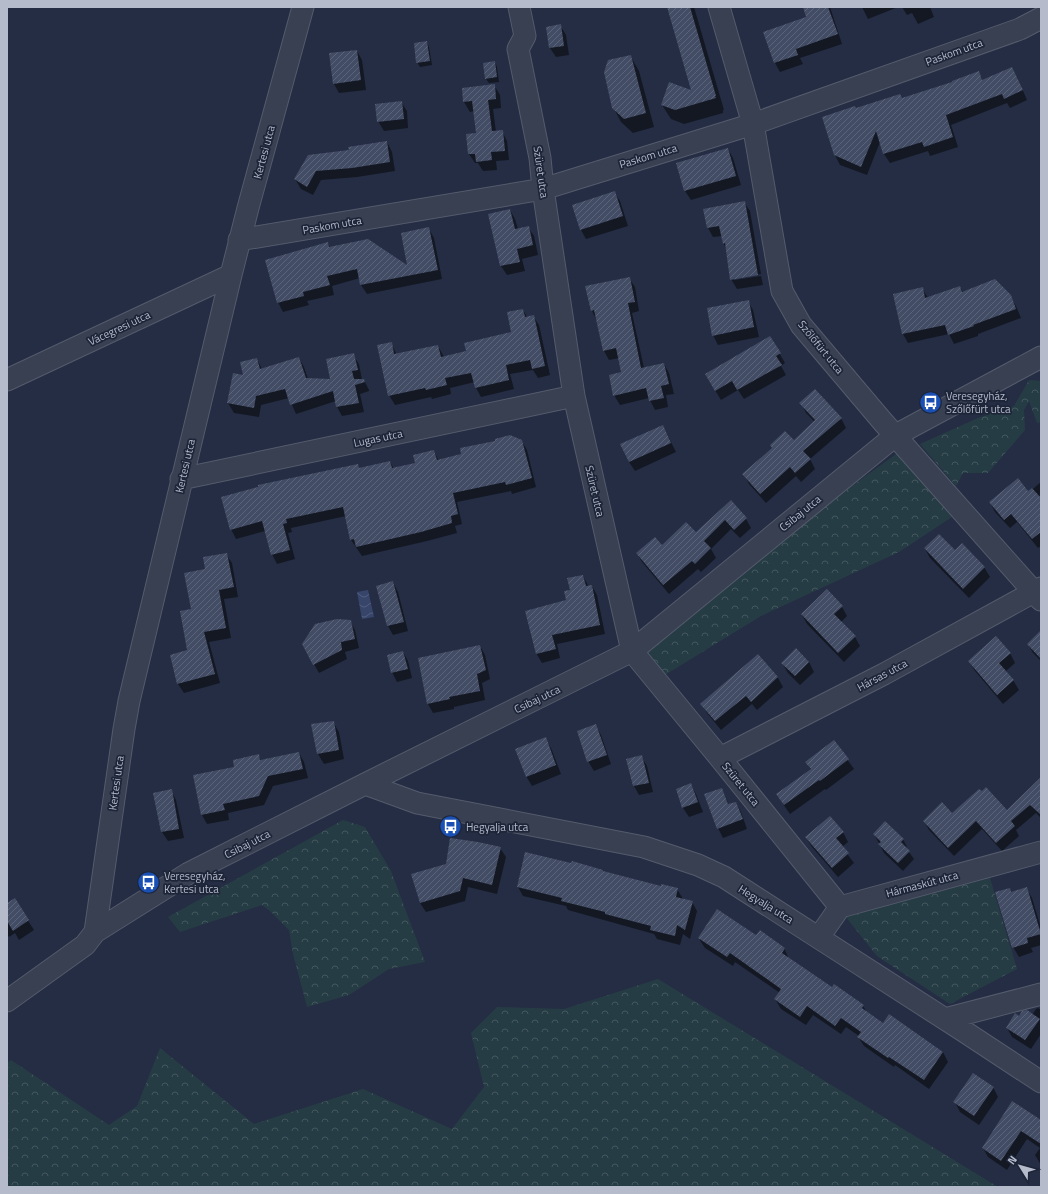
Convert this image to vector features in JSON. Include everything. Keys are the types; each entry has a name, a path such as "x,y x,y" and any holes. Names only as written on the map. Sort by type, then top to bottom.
{"street":[{"name":"Kertesi utca","path":"95,932 129,701 230,275 304,7"},
{"name":"Szüret utca","path":"519,7 525,36 518,49 540,158 543,189 574,396 632,651 840,907"},
{"name":"Szőlőfürt utca","path":"719,7 753,124 782,291 801,326 883,422 1038,593"},
{"name":"Paskom utca","path":"239,240 543,189 753,124 1020,29 1041,18"},
{"name":"Vácegresi utca","path":"7,380 230,275"},
{"name":"Csibaj utca","path":"7,1001 85,945 95,932 189,873 632,651 896,435 1041,357"},
{"name":"Lugas utca","path":"181,479 574,396"},
{"name":"Hársas utca","path":"720,758 1038,593"},
{"name":"Hegyalja utca","path":"364,784 417,803 644,847 691,862 724,877 819,937 1041,1082"},
{"name":"Hármaskút utca","path":"840,907 1041,852"},
{"path":"819,937 840,907"},
{"path":"945,1019 1041,994"}],"green space":[{"path":"1029,380 1041,381 1041,422 1037,423 1029,401 1024,410 1025,430 988,473 963,473 956,486 920,444 978,418 1014,406"},
{"path":"899,452 952,517 899,552 761,616 660,678 644,652 798,525"},
{"path":"343,820 365,827 391,871 425,962 389,969 349,995 307,1007 293,954 289,930 262,905 180,932 168,917"},
{"path":"990,878 1017,969 950,1004 877,956 845,916"},
{"path":"658,979 998,1187 9,1187 7,1185 7,1063 11,1060 109,1125 137,1106 160,1048 254,1124 363,1089 452,1129 484,1087 471,1033 497,1007 564,1009"}],"water":[{"path":"368,590 374,617 362,619 357,592"}],"building":[{"path":"667,7 690,7 716,98 675,110 661,105 669,82 691,90"},
{"path":"803,7 828,7 838,34 796,49 798,55 774,63 763,32 806,17"},
{"path":"561,24 564,46 549,48 546,27"},
{"path":"427,41 430,61 416,63 414,43"},
{"path":"357,50 361,80 333,84 329,53"},
{"path":"631,55 646,113 624,119 612,108 604,72 608,60"},
{"path":"495,61 497,77 485,79 483,63"},
{"path":"1012,67 1023,90 1004,99 1002,94 946,115 953,137 924,147 922,142 883,154 876,131 861,167 834,155 822,117 855,106 856,108 900,94 902,98 952,82 979,71 982,80"},
{"path":"495,84 496,99 488,100 492,131 503,130 505,151 491,152 492,160 476,162 475,154 468,154 466,134 476,133 472,101 463,102 462,88"},
{"path":"402,101 404,119 377,122 375,104"},
{"path":"387,141 390,162 352,168 316,171 307,187 294,179 308,155 349,150 348,147"},
{"path":"728,148 736,176 684,191 676,163"},
{"path":"615,191 623,216 580,230 572,205"},
{"path":"745,201 758,275 730,280 725,243 723,244 719,226 707,228 703,209"},
{"path":"510,209 515,229 529,226 533,245 517,249 520,262 500,266 488,214"},
{"path":"429,227 438,270 360,285 357,269 327,276 330,285 303,292 304,296 277,303 265,260 328,242 329,247 368,239 407,265 401,233"},
{"path":"630,277 635,302 628,303 641,368 664,363 669,384 661,386 664,398 649,401 646,388 613,396 609,375 621,372 616,348 603,351 594,310 591,311 585,286"},
{"path":"995,279 1011,295 1016,309 948,335 945,325 902,334 893,294 923,287 925,298 960,286 962,292"},
{"path":"749,300 754,327 712,336 707,308"},
{"path":"523,309 525,317 534,315 545,366 532,369 530,360 506,365 509,380 475,388 471,373 445,378 447,385 388,396 377,345 392,342 394,354 438,345 441,357 466,351 464,343 511,332 507,312"},
{"path":"770,336 781,353 776,356 782,365 737,390 732,381 715,391 705,374"},
{"path":"354,353 358,370 352,371 354,379 364,379 365,382 355,385 359,403 336,407 333,391 290,405 285,389 256,396 254,408 227,403 233,373 243,375 240,362 257,358 260,369 299,357 306,378 330,379 326,359"},
{"path":"815,389 842,418 803,451 811,459 795,473 790,467 760,494 742,474 772,448 770,445 785,431 794,440 815,420 799,403"},
{"path":"663,425 671,443 629,462 620,444"},
{"path":"510,435 522,440 532,478 506,485 505,482 453,493 458,514 451,516 452,523 421,532 356,547 354,539 350,540 343,507 286,519 287,523 283,524 290,550 271,555 262,521 230,530 221,497 258,487 258,485 358,464 359,468 390,461 392,468 415,463 413,455 434,450 437,460 461,454 460,448 495,441 495,439"},
{"path":"1018,478 1028,491 1032,488 1041,498 1041,532 1032,539 1011,514 1004,520 989,502"},
{"path":"731,500 747,518 734,530 725,520 704,541 711,548 695,564 692,561 663,585 636,553 655,537 662,545 686,522 696,532"},
{"path":"939,534 955,550 962,543 985,567 963,589 924,548"},
{"path":"227,553 234,587 219,590 226,628 204,632 215,674 177,684 170,655 187,650 180,611 191,609 184,573 205,569 203,557"},
{"path":"583,575 586,586 592,585 600,625 552,635 556,649 536,654 525,611 566,600 564,591 570,590 567,578"},
{"path":"393,581 404,622 387,626 376,586"},
{"path":"827,589 843,606 834,614 856,636 838,653 801,614"},
{"path":"337,619 351,620 355,639 341,642 342,650 313,665 302,644 315,624"},
{"path":"1041,630 1041,659 1027,644"},
{"path":"996,636 1011,653 999,663 1014,680 997,695 968,661"},
{"path":"480,645 486,670 477,674 480,691 449,697 450,699 427,704 418,658"},
{"path":"796,648 809,662 795,676 781,663"},
{"path":"403,651 408,669 391,673 387,655"},
{"path":"758,654 778,677 751,702 746,696 715,721 700,704"},
{"path":"334,721 339,750 317,754 311,724"},
{"path":"596,724 607,755 587,762 577,731"},
{"path":"546,737 556,765 526,777 515,749"},
{"path":"834,740 849,759 820,781 819,780 784,805 776,794 811,769 805,762"},
{"path":"299,752 303,769 268,776 259,796 223,804 225,810 201,815 193,775 234,767 233,760 259,754 260,760"},
{"path":"642,755 649,783 633,786 626,759"},
{"path":"1041,777 1041,815 1030,805 1011,821 1015,826 996,843 976,821 948,848 923,821 942,802 952,813 979,789 982,791 986,787 1007,810"},
{"path":"691,783 698,802 682,808 676,789"},
{"path":"722,788 728,804 736,802 743,819 717,829 704,794"},
{"path":"172,789 179,829 161,832 153,793"},
{"path":"830,816 844,832 836,838 849,853 832,868 805,837"},
{"path":"885,821 904,839 901,842 910,851 898,863 878,844 881,842 873,834"},
{"path":"450,838 501,847 492,885 463,878 460,891 420,903 411,874 446,864"},
{"path":"525,852 571,863 572,861 603,871 661,886 661,884 678,888 676,897 693,901 685,930 677,925 675,936 650,930 651,926 561,901 562,898 517,887"},
{"path":"1027,887 1041,934 1027,938 1028,943 1012,948 995,892 1010,888 1011,892"},
{"path":"15,898 29,920 13,931 7,921 7,903"},
{"path":"717,909 756,935 760,930 785,948 782,953 832,987 834,984 864,1005 862,1008 883,1023 889,1014 943,1052 924,1080 857,1037 861,1032 841,1018 835,1026 807,1006 800,1017 774,999 781,989 730,953 727,957 698,938"},
{"path":"1027,1010 1040,1019 1025,1040 1006,1028 1015,1013 1019,1016 1022,1011"},
{"path":"973,1073 994,1087 974,1116 953,1102"},
{"path":"1012,1101 1041,1120 1041,1144 1021,1131 1001,1161 982,1148"}],"place":[{"name":"Veresegyház, Szőlőfürt utca","path":"930,402"},
{"name":"Hegyalja utca","path":"451,827"},
{"name":"Veresegyház, Kertesi utca","path":"149,882"}]}
